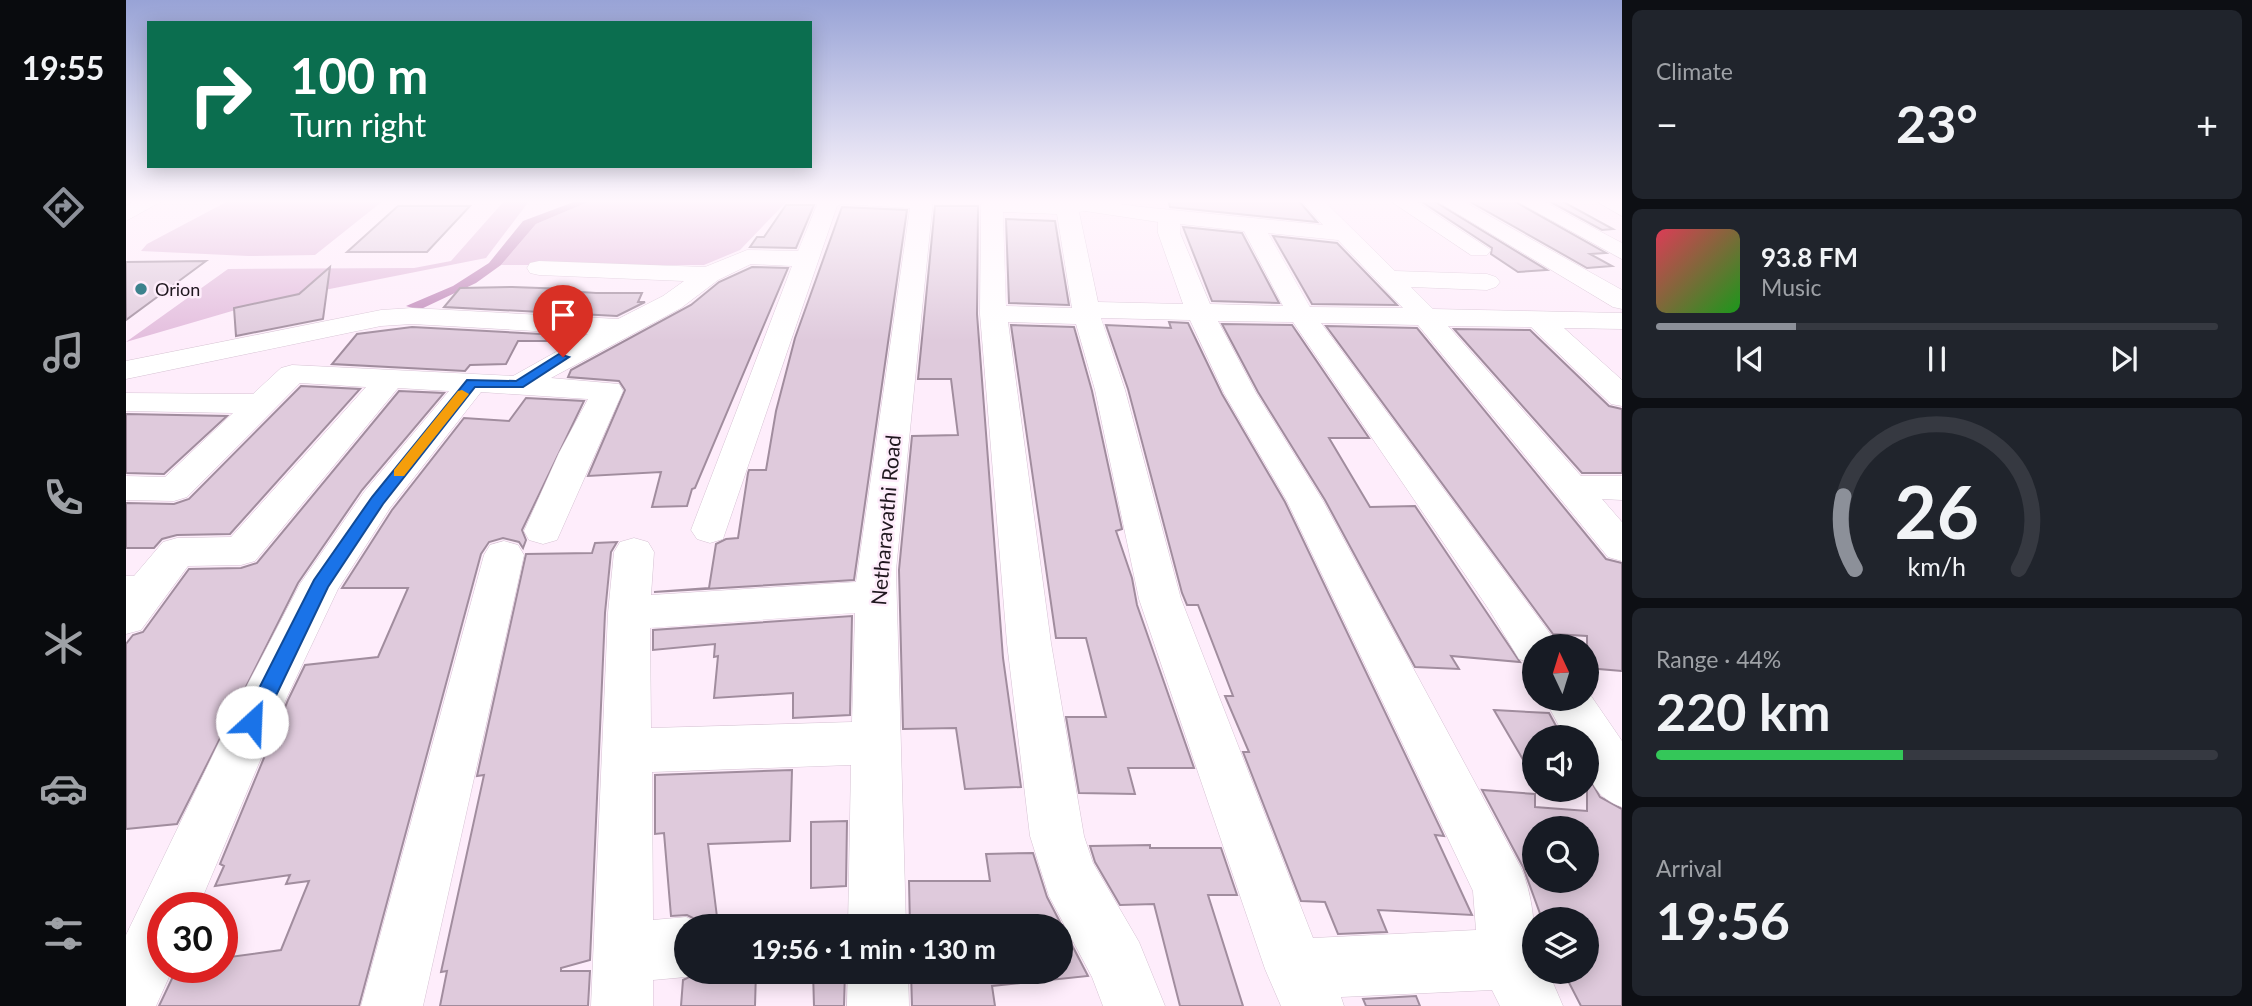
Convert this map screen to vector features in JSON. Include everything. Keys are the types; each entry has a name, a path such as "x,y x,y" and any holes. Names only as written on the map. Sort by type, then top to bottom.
{"street":[{"path":"710,530 750,413 812,247"},
{"name":"Netharavathi Road","path":"877,914 876,570 915,247"},
{"path":"992,247 993,313 1028,643 1057,836 1069,876 1118,963 1134,1006"},
{"path":"1087,247 1086,313 1110,390 1160,599 1304,987 1521,983 1501,888 1305,501 1240,393 1199,311 1174,247"},
{"path":"1254,247 1527,634"},
{"path":"1357,247 1425,316 1622,547"},
{"path":"1474,247 1479,250"},
{"path":"1524,247 1620,304"},
{"path":"519,385 563,357 672,302 709,275 747,257 808,259"},
{"path":"539,268 709,275"},
{"path":"1385,278 1487,282"},
{"path":"993,313 1199,311 1538,318 1620,304"},
{"path":"126,370 381,318 411,316 623,327"},
{"path":"1538,318 1622,397"},
{"path":"126,488 174,488 292,374 391,377 608,391 576,453 523,543 417,896 392,1006"},
{"path":"132,600 177,552 241,551 391,377"},
{"path":"176,892 263,699 320,584 377,500 472,383"},
{"path":"126,402 261,404"},
{"path":"1571,487 1622,488"},
{"path":"634,552 629,613 622,980 674,953"},
{"path":"629,613 876,596"},
{"path":"1575,711 1622,784"},
{"path":"626,751 876,743"},
{"path":"126,1003 147,957"},
{"path":"878,984 878,1006"}],"shaded area":[{"path":"144,247 325,247 315,255 248,256 141,251"},
{"path":"463,247 494,247 486,258 259,303 126,342 228,269 414,268 451,261"},
{"path":"502,247 516,247 501,265 476,283 419,310 406,306 453,286 489,263"},
{"path":"516,247 743,247 704,265 501,265"}],"building":[{"path":"353,247 432,247 427,252 347,252"},
{"path":"828,247 902,247 854,580 654,592 709,588 716,544 726,539 738,538 749,470 766,470 776,411 795,338"},
{"path":"931,247 978,247 977,314 1003,658 1021,787 965,789 956,728 903,729 899,570 912,436 958,435 951,379 918,379"},
{"path":"1007,247 1059,247 1069,305 1009,303"},
{"path":"1191,247 1249,247 1279,303 1212,301"},
{"path":"1279,247 1341,247 1397,305 1312,304"},
{"path":"1509,247 1547,270 1518,272 1491,254 1492,248"},
{"path":"1550,247 1595,247 1606,253 1590,254 1612,266 1587,268"},
{"name":"Orion","path":"206,261 126,320 126,262"},
{"path":"330,267 323,319 236,336 234,308 299,294"},
{"path":"752,267 788,268 687,506 652,507 661,472 588,476 625,390 619,381 568,377 571,370 691,305 719,282"},
{"path":"512,287 596,293 642,293 638,302 645,302 617,316 444,307 460,288"},
{"path":"1169,322 1188,323 1222,394 1285,502 1444,836 1435,835 1472,915 1378,910 1387,932 1338,934 1325,902 1301,901 1243,752 1249,752 1225,696 1233,696 1198,605 1187,605 1182,593 1128,389 1106,325 1171,328"},
{"path":"1222,324 1292,325 1369,438 1329,438 1370,507 1415,506 1520,662 1451,656 1459,669 1415,667 1325,500 1258,392"},
{"path":"1011,325 1074,327 1092,391 1122,529 1116,531 1132,578 1137,605 1194,768 1128,768 1135,794 1079,793 1066,717 1106,717 1086,638 1056,638"},
{"path":"1326,326 1417,328 1606,559 1622,563 1622,671 1600,669 1600,634 1553,634"},
{"path":"412,327 579,336 570,341 518,341 506,364 470,365 465,371 332,364 357,334"},
{"path":"1454,329 1530,330 1609,406 1622,409 1622,473 1582,473"},
{"path":"301,386 360,389 230,534 177,535 162,539 154,548 126,548 126,503 174,504 189,499"},
{"path":"399,391 444,393 362,490 298,583 177,824 126,829 126,644 133,635 143,632 189,569 241,568 257,563"},
{"path":"526,398 584,401 522,530 526,540 523,548 519,542 503,538 489,542 481,554 359,1006 159,1006 170,983 238,983 238,956 281,950 309,881 286,884 290,875 215,886 224,866 220,864 288,700 305,665 378,657 408,588 342,588 392,510 464,418 509,421"},
{"path":"126,414 227,416 164,474 126,473"},
{"path":"617,542 611,552 605,613 590,960 561,968 561,971 590,971 588,1006 440,1006 447,971 441,972 484,775 477,776 526,554 592,553 595,543"},
{"path":"852,616 850,715 793,718 793,693 714,698 718,656 714,657 715,644 653,650 653,630"},
{"path":"1494,710 1549,713 1556,725 1522,725 1522,758"},
{"path":"792,770 790,841 708,844 717,914 671,916 664,833 655,834 655,775"},
{"path":"1482,790 1522,793 1522,802 1535,802 1535,807 1587,811 1587,802 1599,802 1599,795 1622,809 1622,1006 1581,1006 1570,984 1599,984 1599,907 1538,907 1532,893 1599,893 1599,816 1522,816 1522,865"},
{"path":"847,821 846,886 811,888 811,822"},
{"path":"1150,845 1150,848 1221,848 1237,895 1208,895 1243,1006 1180,1006 1154,904 1120,905 1095,862 1090,846"},
{"path":"1033,853 1047,897 1056,914 910,914 909,881 990,881 986,854"},
{"path":"1073,947 1088,976 1073,978"},
{"path":"683,984 756,984 755,1006 681,1006"},
{"path":"813,984 845,984 844,1006 814,1006"},
{"path":"911,984 1011,984 992,986 995,1006 912,1006"},
{"path":"1416,996 1420,1006 1366,1006 1363,999"}],"slow traffic":[{"path":"399,473 462,394"}],"place":[{"name":"Orion","path":"141,289"}],"route":[{"path":"252,722 320,584 377,500 472,383 519,385 563,357"}]}
